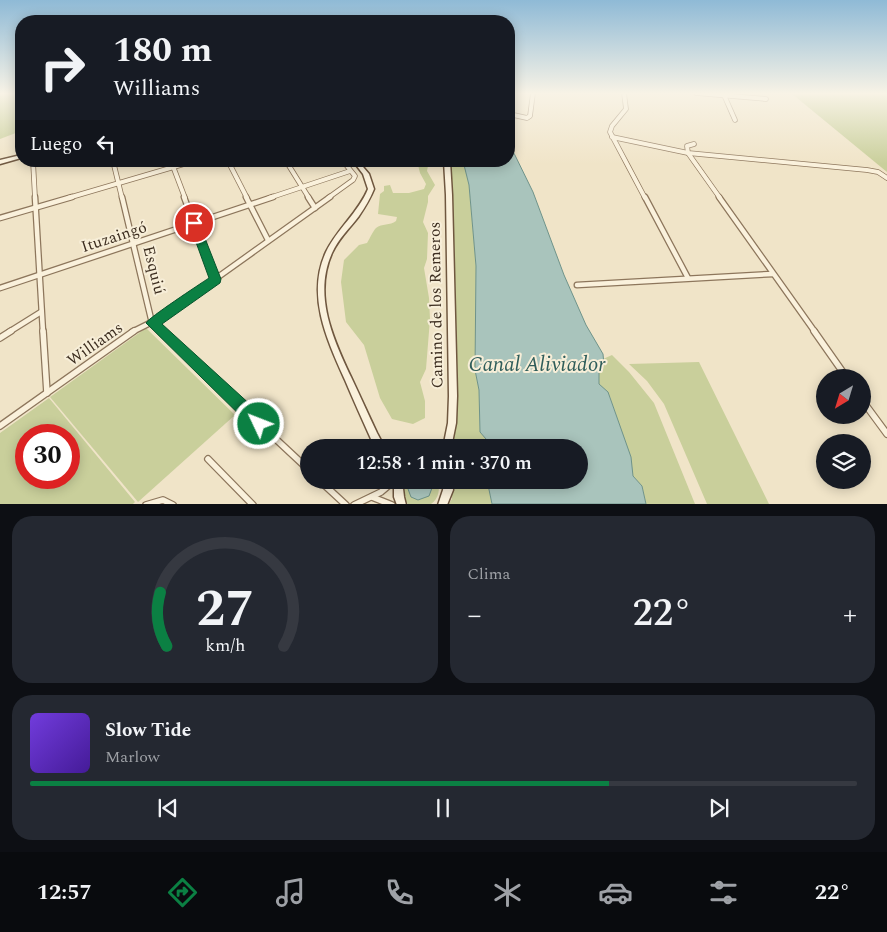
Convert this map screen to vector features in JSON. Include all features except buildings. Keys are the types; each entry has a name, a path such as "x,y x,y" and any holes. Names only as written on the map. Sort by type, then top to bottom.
{"main road":[{"path":"0,162 15,158"},
{"path":"360,167 366,174 371,189 362,207 330,252 321,277 320,300 326,330 376,439"},
{"name":"Camino de los Remeros","path":"447,167 453,396 452,424 449,439"},
{"path":"398,489 402,504"},
{"path":"442,504 448,489"}],"street":[{"path":"620,117 611,128 612,137 688,278"},
{"path":"612,137 688,153 878,172 887,178"},
{"path":"694,144 687,146 688,153 841,369"},
{"path":"33,167 47,393"},
{"name":"Esquiú","path":"114,167 152,323"},
{"path":"0,218 173,167 215,279"},
{"path":"231,167 268,240"},
{"path":"290,167 315,208"},
{"path":"347,167 350,171"},
{"name":"Ituzaingó","path":"0,288 350,171"},
{"name":"Williams","path":"0,426 136,330 162,317 315,208 353,180 355,176 350,171"},
{"path":"576,284 773,274"},
{"path":"0,338 41,312"},
{"path":"152,323 300,462"},
{"path":"871,412 887,434"},
{"path":"208,459 253,504"},
{"path":"330,489 346,504"},
{"path":"354,504 385,489"},
{"path":"371,497 392,504"},
{"path":"146,504 163,500 174,504"}],"green space":[{"path":"0,117 15,117 15,133 0,139"},
{"path":"820,117 887,117 887,172"},
{"path":"418,167 428,167 427,171 435,185 428,196 423,222 428,233 427,259 424,268 430,319 426,369 420,382 425,401 425,418 413,424 392,419 380,398 364,345 346,322 341,282 344,260 359,245 367,243 376,228 396,221 397,217 378,214 380,194 384,191 384,186 390,185 393,193 409,193 424,189 426,184"},
{"path":"449,167 464,167 469,185 476,266 475,370 479,390 480,432 486,439 453,439 457,404 454,236"},
{"path":"146,328 235,415 138,502 80,433 80,424 73,424 50,397"},
{"path":"612,355 629,372 654,403 695,504 646,504 642,486 633,476 610,397 599,384 599,369 604,365 603,359"},
{"path":"699,362 769,504 707,504 664,404 647,381 629,364"},
{"path":"49,398 70,424 15,424 15,489 80,489 80,435 135,502 133,504 0,504 0,433"},
{"path":"401,489 439,490 434,502 431,504 408,504"},
{"path":"451,489 489,489 492,504 449,504 452,499"}],"water":[{"name":"Canal Aliviador","path":"515,155 533,192 564,275 586,325 603,354 604,365 599,369 599,384 608,392 631,457 633,476 642,486 646,504 492,504 489,489 588,489 588,439 486,439 480,432 479,390 475,370 476,266 469,185 464,167 515,167"},
{"path":"408,489 432,489 429,496 418,500 411,497"}],"route":[{"path":"194,223 215,279 152,323 259,424"}]}
